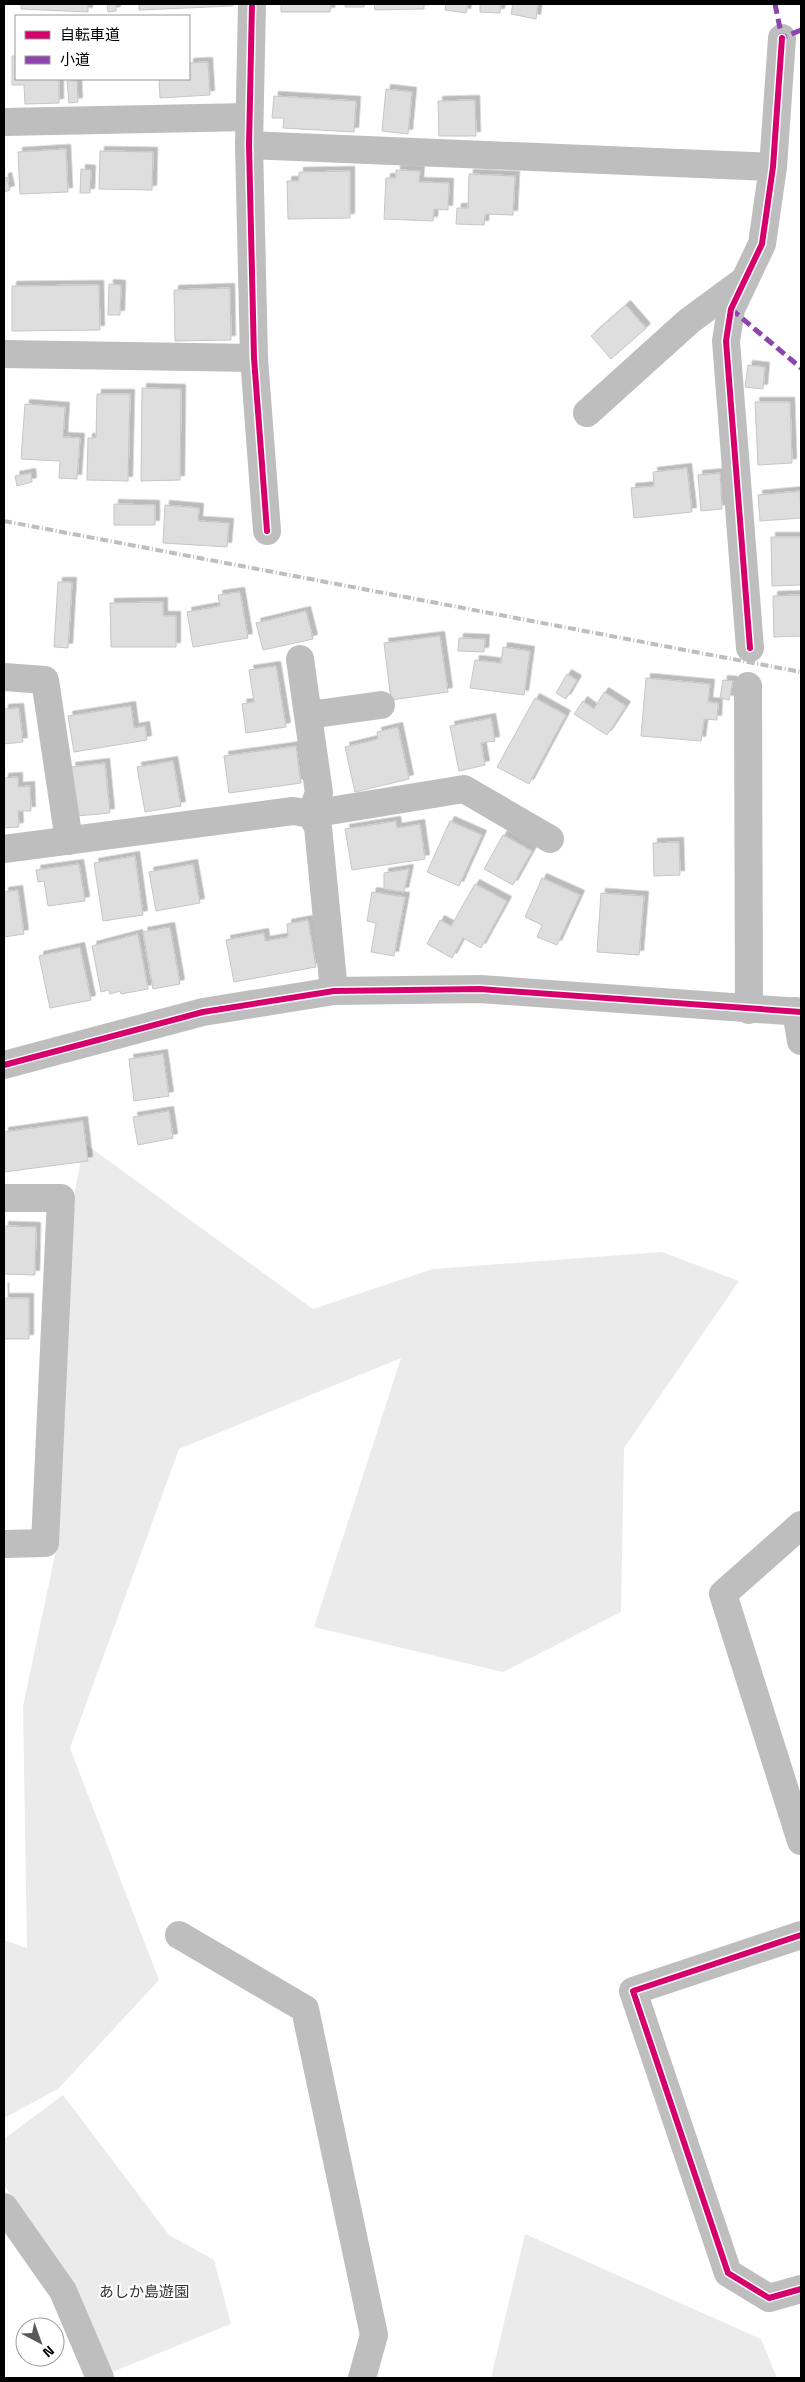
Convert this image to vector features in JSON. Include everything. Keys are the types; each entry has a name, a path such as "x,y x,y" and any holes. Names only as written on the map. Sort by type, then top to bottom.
{"street":[{"path":"252,4 249,145 254,358 267,531"},
{"path":"750,648 726,341 731,309 762,244 772,167 782,38"},
{"path":"4,122 250,118"},
{"path":"249,145 772,167"},
{"path":"587,413 689,321 745,279"},
{"path":"4,354 254,358"},
{"path":"300,658 320,793 311,814"},
{"path":"4,677 45,680 69,841"},
{"path":"748,686 749,1010"},
{"path":"309,715 381,705"},
{"path":"4,849 294,811 311,814 464,789 550,839"},
{"path":"311,814 318,827 334,990"},
{"path":"4,1065 203,1012 334,990 480,989 749,1010 799,1012 801,1041"},
{"path":"4,1198 61,1198 45,1543 4,1544"},
{"path":"801,1525 723,1594 801,1841"},
{"path":"179,1935 305,2009 374,2335 362,2378"},
{"path":"801,1935 633,1991 728,2273 769,2298 801,2289"},
{"path":"4,2207 63,2291 100,2378"}],"green space":[{"path":"84,1143 313,1309 433,1269 662,1252 739,1281 624,1448 621,1612 503,1672 314,1627 401,1358 179,1449 70,1748 159,1980 58,2089 4,2118 4,1940 27,1948 23,1706 55,1555 75,1191"},
{"name":"あしか島遊園","path":"63,2095 169,2235 214,2260 231,2324 110,2373 74,2288 4,2185 4,2139"},
{"path":"525,2234 761,2339 777,2378 491,2378"}],"building":[{"path":"21,4 88,4 88,12 21,9"},
{"path":"107,4 116,4 116,11 108,12"},
{"path":"139,4 233,4 233,6 139,10"},
{"path":"281,4 331,4 330,12 281,12"},
{"path":"345,4 364,4 364,7 345,7"},
{"path":"374,4 424,4 424,9 375,10"},
{"path":"446,4 468,4 466,13 445,10"},
{"path":"480,4 501,4 500,13 480,12"},
{"path":"513,4 538,4 536,19 511,14"},
{"path":"12,56 15,56 15,80 59,80 59,103 25,104 24,85 12,85"},
{"path":"208,62 210,95 160,98 159,80 190,80 190,63"},
{"path":"67,81 77,81 78,102 69,103"},
{"path":"386,89 412,92 408,134 382,131"},
{"path":"274,96 356,101 354,132 283,128 284,118 272,118"},
{"path":"475,100 476,136 439,136 438,101"},
{"path":"66,149 68,192 20,194 18,152"},
{"path":"100,151 153,152 152,190 99,189"},
{"path":"81,169 91,170 90,193 80,193"},
{"path":"396,170 420,171 419,182 449,183 448,210 434,209 433,221 384,219 386,178 396,178"},
{"path":"350,171 350,218 288,219 287,181 299,181 299,172"},
{"path":"469,174 515,176 513,215 485,214 484,225 456,224 457,208 468,208"},
{"path":"7,177 10,190 4,192 4,178"},
{"path":"109,284 121,285 120,315 108,315"},
{"path":"99,285 100,330 12,331 12,286"},
{"path":"230,288 231,340 175,341 174,290"},
{"path":"626,305 646,328 611,359 591,336"},
{"path":"748,365 765,367 763,389 745,387"},
{"path":"142,388 181,389 180,480 141,481"},
{"path":"97,394 130,394 128,481 87,480 88,438 96,438"},
{"path":"755,402 790,402 792,463 758,465"},
{"path":"25,404 65,407 63,437 80,438 77,479 59,478 60,461 21,459"},
{"path":"687,468 692,512 634,518 631,488 654,486 653,472"},
{"path":"31,473 32,482 17,486 15,476"},
{"path":"720,473 722,509 701,511 698,475"},
{"path":"800,491 801,518 760,521 758,495"},
{"path":"114,504 155,505 155,525 114,525"},
{"path":"165,505 199,508 198,521 229,523 227,547 163,543"},
{"path":"771,537 801,537 801,585 772,586"},
{"path":"58,582 72,582 68,648 54,647"},
{"path":"240,592 248,638 193,647 187,612 220,606 218,595"},
{"path":"801,595 801,636 774,637 773,596"},
{"path":"163,602 163,616 176,616 176,647 111,647 110,603"},
{"path":"306,611 313,639 263,650 256,623"},
{"path":"440,636 448,692 391,700 384,643"},
{"path":"459,638 485,639 484,652 458,651"},
{"path":"503,647 530,651 524,695 470,688 475,660 501,663"},
{"path":"276,666 286,727 246,733 242,704 254,702 249,670"},
{"path":"567,674 577,680 566,699 556,693"},
{"path":"646,678 710,684 708,702 718,703 717,720 704,719 701,741 641,736"},
{"path":"723,680 733,681 729,700 720,698"},
{"path":"604,692 626,706 607,735 574,714 583,701 594,709"},
{"path":"535,698 566,715 529,784 497,767"},
{"path":"131,706 134,728 145,726 147,740 74,752 68,716"},
{"path":"19,708 23,742 4,744 4,709"},
{"path":"491,718 495,741 481,743 485,765 459,771 450,726"},
{"path":"398,727 409,779 355,792 345,747 378,739 377,732"},
{"path":"296,746 301,783 229,793 224,756"},
{"path":"173,761 181,806 145,812 137,767"},
{"path":"105,763 110,813 77,816 71,767"},
{"path":"18,777 18,787 30,786 31,811 18,811 19,827 4,828 4,778"},
{"path":"396,821 397,828 420,824 425,859 352,870 345,829"},
{"path":"450,821 482,835 459,886 427,872"},
{"path":"503,835 532,851 513,885 484,869"},
{"path":"679,842 680,875 654,876 653,843"},
{"path":"135,856 143,915 103,921 94,863"},
{"path":"79,864 85,901 48,906 44,881 38,882 36,870"},
{"path":"193,864 200,903 156,911 149,872"},
{"path":"409,869 404,892 384,889 384,873"},
{"path":"542,878 580,895 557,945 537,937 542,925 525,917"},
{"path":"475,884 507,901 481,948 463,938 452,958 427,944 440,920 451,926"},
{"path":"18,890 24,934 4,937 4,892"},
{"path":"372,892 405,897 394,956 371,952 376,923 367,921"},
{"path":"601,893 644,896 639,955 597,952"},
{"path":"308,920 316,967 234,982 226,940 264,933 265,941 288,937 287,924"},
{"path":"170,927 180,984 153,989 143,932"},
{"path":"138,934 148,989 121,994 120,991 110,994 109,990 101,992 92,946"},
{"path":"80,947 91,1000 50,1008 39,956"},
{"path":"163,1054 169,1096 134,1101 129,1059"},
{"path":"169,1111 173,1138 138,1145 133,1117"},
{"path":"83,1121 88,1161 4,1172 4,1132"},
{"path":"4,1226 36,1227 35,1275 4,1274"},
{"path":"4,1298 29,1298 29,1339 4,1339"}],"railway":[{"path":"4,521 801,672"}],"marked path":[{"path":"775,4 782,38 801,30"},
{"path":"731,309 801,368"}],"cycle path":[{"path":"252,4 249,145 254,358 267,531"},
{"path":"750,648 726,341 731,309 762,244 773,167 782,38"},
{"path":"4,1065 203,1012 334,991 480,989 801,1012"},
{"path":"801,1935 633,1991 728,2273 769,2298 801,2289"}]}
